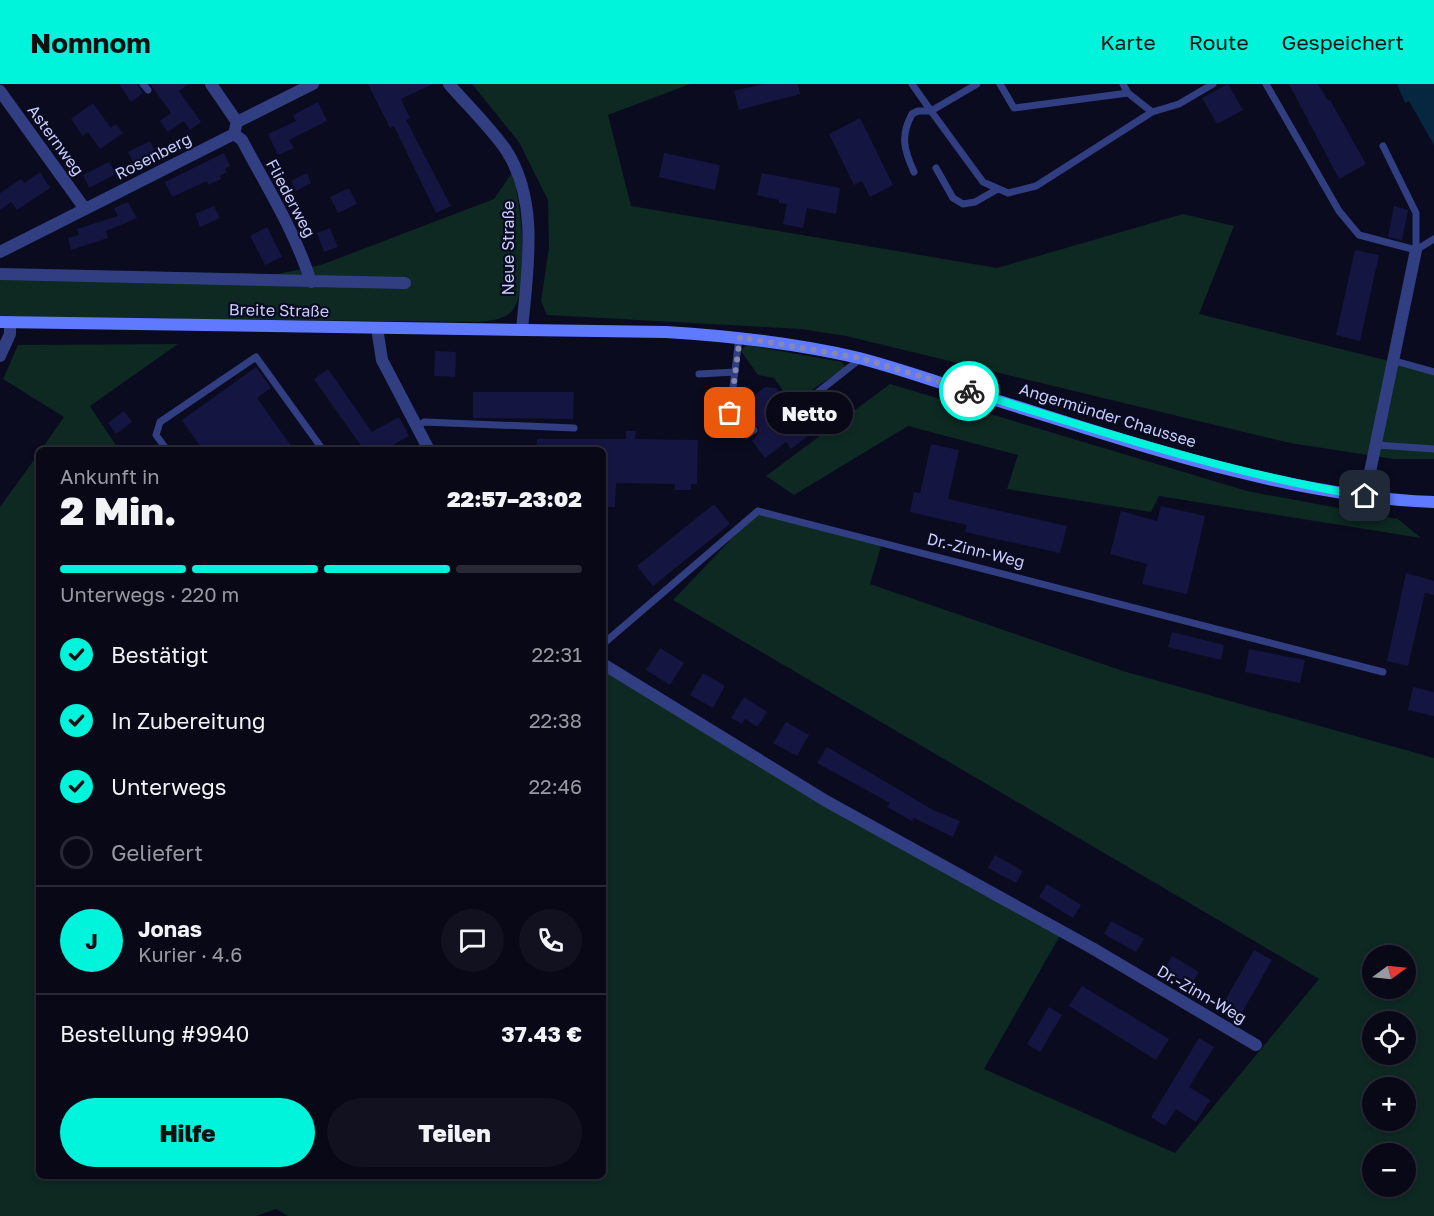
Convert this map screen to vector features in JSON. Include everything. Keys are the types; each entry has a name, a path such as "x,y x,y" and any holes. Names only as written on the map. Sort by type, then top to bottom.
{"main road":[{"name":"Breite Straße","path":"5,322 557,331"},
{"name":"Angermünder Chaussee","path":"557,331 666,332 740,337 860,358 1235,470 1365,496 1434,502"}],"street":[{"name":"Fliederweg","path":"211,84 301,251 311,282"},
{"name":"Rosenberg","path":"0,252 236,128 313,84"},
{"name":"Neue Straße","path":"449,84 505,148 525,191 528,221 522,330"},
{"name":"Asternweg","path":"0,91 85,209"},
{"path":"1365,496 1395,361 1416,250"},
{"path":"0,274 405,283"},
{"path":"0,356 10,334 5,322"},
{"path":"376,328 382,360 425,447"},
{"name":"Dr.-Zinn-Weg","path":"606,666 826,801 1092,948 1256,1045"}],"lane":[{"path":"912,84 984,182 996,190 1008,193 1036,186 1152,112 1179,104 1213,84"},
{"path":"914,172 904,151 905,129 912,114 918,111 931,111 977,84"},
{"path":"1000,84 1014,108 1128,93"},
{"path":"1123,84 1128,93 1152,112"},
{"path":"1266,84 1339,211 1359,235 1416,250 1434,239"},
{"path":"1383,146 1416,213 1416,250"},
{"path":"936,168 953,198 963,204 975,202 996,190"},
{"path":"740,337 730,413 747,435 754,430"},
{"path":"165,447 156,435 160,422 256,357 321,447"},
{"path":"778,413 808,400 860,358"},
{"path":"1395,361 1434,372"},
{"path":"699,374 735,372"},
{"path":"417,427 424,422 574,428"},
{"path":"1377,445 1434,449"},
{"name":"Dr.-Zinn-Weg","path":"606,641 758,512 1383,672"}],"green space":[{"path":"472,84 690,84 608,115 631,206 997,268 1183,214 1234,226 1199,314 1434,372 1434,459 1394,459 1290,443 846,336 801,329 547,315 541,301 549,248 548,200 519,142"},
{"path":"512,173 521,223 523,265 521,284 518,300 512,311 496,320 477,322 0,317 0,269 277,274 321,265 494,199"},
{"path":"178,344 90,406 117,447 43,447 64,417 3,379 18,345"},
{"path":"746,345 842,362 845,368 792,403 774,378 758,375 741,351"},
{"path":"890,384 1247,491 1398,519 1421,538 1159,496 1151,512 1007,489 1018,455 908,426 794,495 766,476"},
{"path":"36,457 36,1179 606,1179 606,666 1062,932 984,1069 1175,1153 1319,979 673,600 758,511 882,543 870,584 1123,671 1434,758 1434,1216 288,1216 276,1209 256,1216 0,1216 0,507"}],"water":[{"path":"1397,84 1434,84 1434,145 1409,101 1405,103"}],"building":[{"path":"119,84 137,84 143,93 131,102"},
{"path":"150,84 189,84 179,91 201,122 190,130 184,121 168,132 160,121 171,113"},
{"path":"368,84 433,84 401,99 410,118 406,120 451,206 436,213 394,126 390,128"},
{"path":"763,84 798,84 800,94 739,110 734,91"},
{"path":"1228,84 1243,110 1217,124 1202,98"},
{"path":"1289,84 1318,84 1328,101 1330,100 1366,164 1339,179"},
{"path":"318,102 327,121 289,140 294,148 278,155 268,134 296,121 293,115"},
{"path":"93,103 111,128 116,124 123,133 100,149 88,132 83,136 71,119"},
{"path":"860,118 893,185 870,197 862,181 854,185 829,134"},
{"path":"150,141 157,155 135,166 128,152"},
{"path":"224,153 230,166 225,169 227,172 220,176 221,179 208,185 207,181 172,197 165,182"},
{"path":"664,153 720,165 715,190 659,177"},
{"path":"109,162 116,174 89,188 83,175"},
{"path":"40,172 50,188 17,210 11,202 0,210 0,193 21,179 24,183"},
{"path":"307,173 311,183 296,191 291,181"},
{"path":"762,173 840,188 836,214 807,208 803,228 783,224 787,204 757,195"},
{"path":"349,188 357,204 338,213 330,197"},
{"path":"128,202 137,218 106,231 108,238 71,250 68,238 79,235 77,229 118,216 114,208"},
{"path":"214,206 220,218 200,227 195,214"},
{"path":"1394,206 1408,210 1402,240 1388,237"},
{"path":"267,227 282,257 265,265 250,236"},
{"path":"330,228 338,247 324,252 317,233"},
{"path":"1355,250 1379,255 1360,341 1336,335"},
{"path":"435,351 456,352 455,377 434,376"},
{"path":"256,367 271,388 257,398 292,447 201,447 182,420"},
{"path":"328,369 372,432 399,417 409,436 389,447 362,447 314,379"},
{"path":"765,387 776,388 786,401 773,410 774,417 781,418 794,434 802,428 808,436 791,449 786,442 765,458 752,441 759,433 759,427 754,424 748,427 736,411"},
{"path":"473,392 574,392 573,419 473,418"},
{"path":"124,411 132,422 116,434 108,423"},
{"path":"626,431 636,431 635,439 698,440 697,484 691,484 691,490 674,490 675,484 616,483 615,507 606,507 606,447 536,447 537,439 626,439"},
{"path":"931,444 959,450 948,499 1067,526 1060,553 965,532 967,525 910,512 914,492 920,493"},
{"path":"714,504 730,524 653,586 637,566"},
{"path":"1161,506 1205,516 1187,594 1142,584 1147,564 1110,554 1121,511 1157,521"},
{"path":"1406,573 1434,581 1434,595 1425,593 1408,666 1387,661"},
{"path":"1172,632 1224,645 1221,660 1168,647"},
{"path":"660,648 684,663 670,685 646,670"},
{"path":"1249,649 1305,660 1300,683 1245,672"},
{"path":"703,673 725,686 713,708 690,695"},
{"path":"1413,687 1434,692 1434,716 1408,710"},
{"path":"744,697 767,712 757,727 745,719 742,724 731,718"},
{"path":"786,722 809,735 797,756 773,743"},
{"path":"827,747 933,810 960,821 953,837 914,818 912,821 887,807 890,803 817,763"},
{"path":"995,855 1023,871 1016,883 988,868"},
{"path":"1047,884 1081,905 1073,918 1039,897"},
{"path":"1111,921 1144,939 1136,952 1104,934"},
{"path":"1254,950 1272,960 1241,1014 1223,1004"},
{"path":"1172,956 1199,972 1191,985 1164,970"},
{"path":"1082,986 1169,1039 1156,1060 1069,1006"},
{"path":"1049,1007 1062,1015 1040,1052 1027,1044"},
{"path":"1199,1038 1214,1047 1189,1087 1210,1100 1196,1122 1176,1109 1165,1126 1151,1117"}],"way so far":[{"path":"730,413 740,337 860,358 969,391"}],"place":[{"name":"Netto","path":"730,413"}],"route":[{"path":"969,391 1235,470 1365,496"}]}
